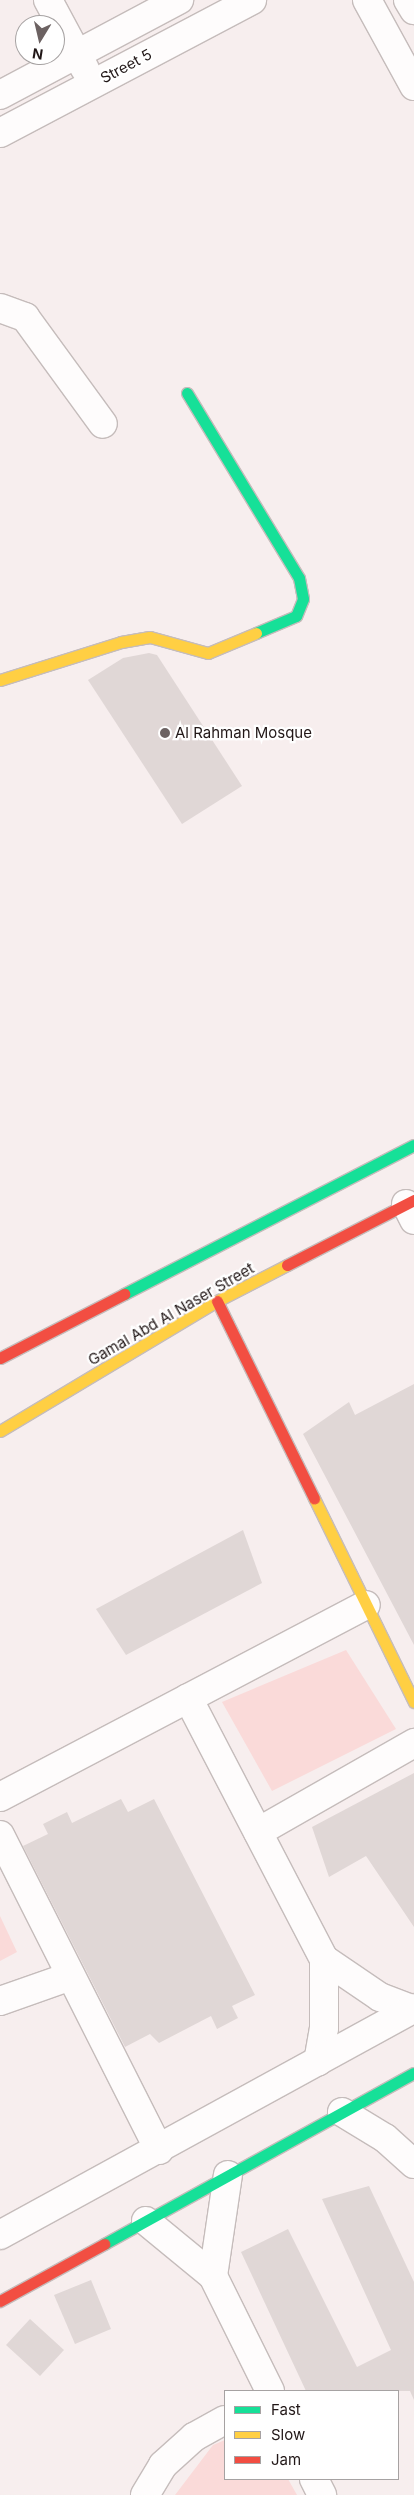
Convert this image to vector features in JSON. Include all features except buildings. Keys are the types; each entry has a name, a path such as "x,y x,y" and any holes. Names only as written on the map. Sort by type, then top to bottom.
{"street":[{"path":"48,0 93,83"},
{"path":"0,95 178,0"},
{"name":"Street 5","path":"0,134 252,0"},
{"path":"367,0 414,86"},
{"path":"408,0 414,10"},
{"path":"0,308 25,318 103,424"},
{"path":"0,680 121,642 150,637 208,653 296,616 304,599 299,578 187,392"},
{"path":"0,1358 414,1144"},
{"name":"Gamal Abd Al Naser Street","path":"0,1432 217,1301 411,1208"},
{"path":"217,1301 414,1702"},
{"path":"0,1797 366,1605"},
{"path":"188,1698 324,1959 324,2028 318,2061"},
{"path":"258,1832 414,1743"},
{"path":"0,1835 158,2150"},
{"path":"324,1959 380,1997 412,2009"},
{"path":"0,2001 71,1976"},
{"path":"0,2235 412,2009"},
{"path":"0,2301 414,2073"},
{"path":"342,2112 385,2138 414,2164"},
{"path":"213,2276 228,2176"},
{"path":"146,2221 213,2276 270,2390"},
{"path":"145,2495 163,2465 194,2437 224,2421"},
{"path":"314,2480 322,2495"}],"shaded area":[{"path":"346,1650 396,1729 272,1791 222,1702"},
{"path":"0,1916 17,1952 0,1961"},
{"path":"224,2440 224,2480 289,2480 297,2495 175,2495 213,2445"}],"traffic: fast":[{"path":"187,393 299,578 303,599 296,616 256,633"},
{"path":"124,1294 414,1145"},
{"path":"104,2244 414,2073"}],"traffic: slow":[{"path":"0,680 121,642 150,637 208,653 256,633"},
{"path":"0,1431 217,1301 287,1265"},
{"path":"314,1498 414,1702"}],"traffic: jam":[{"path":"287,1265 414,1200"},
{"path":"0,1358 124,1294"},
{"path":"217,1301 314,1498"},
{"path":"0,2301 104,2244"}],"place":[{"name":"Al Rahman Mosque","path":"165,733"}]}
